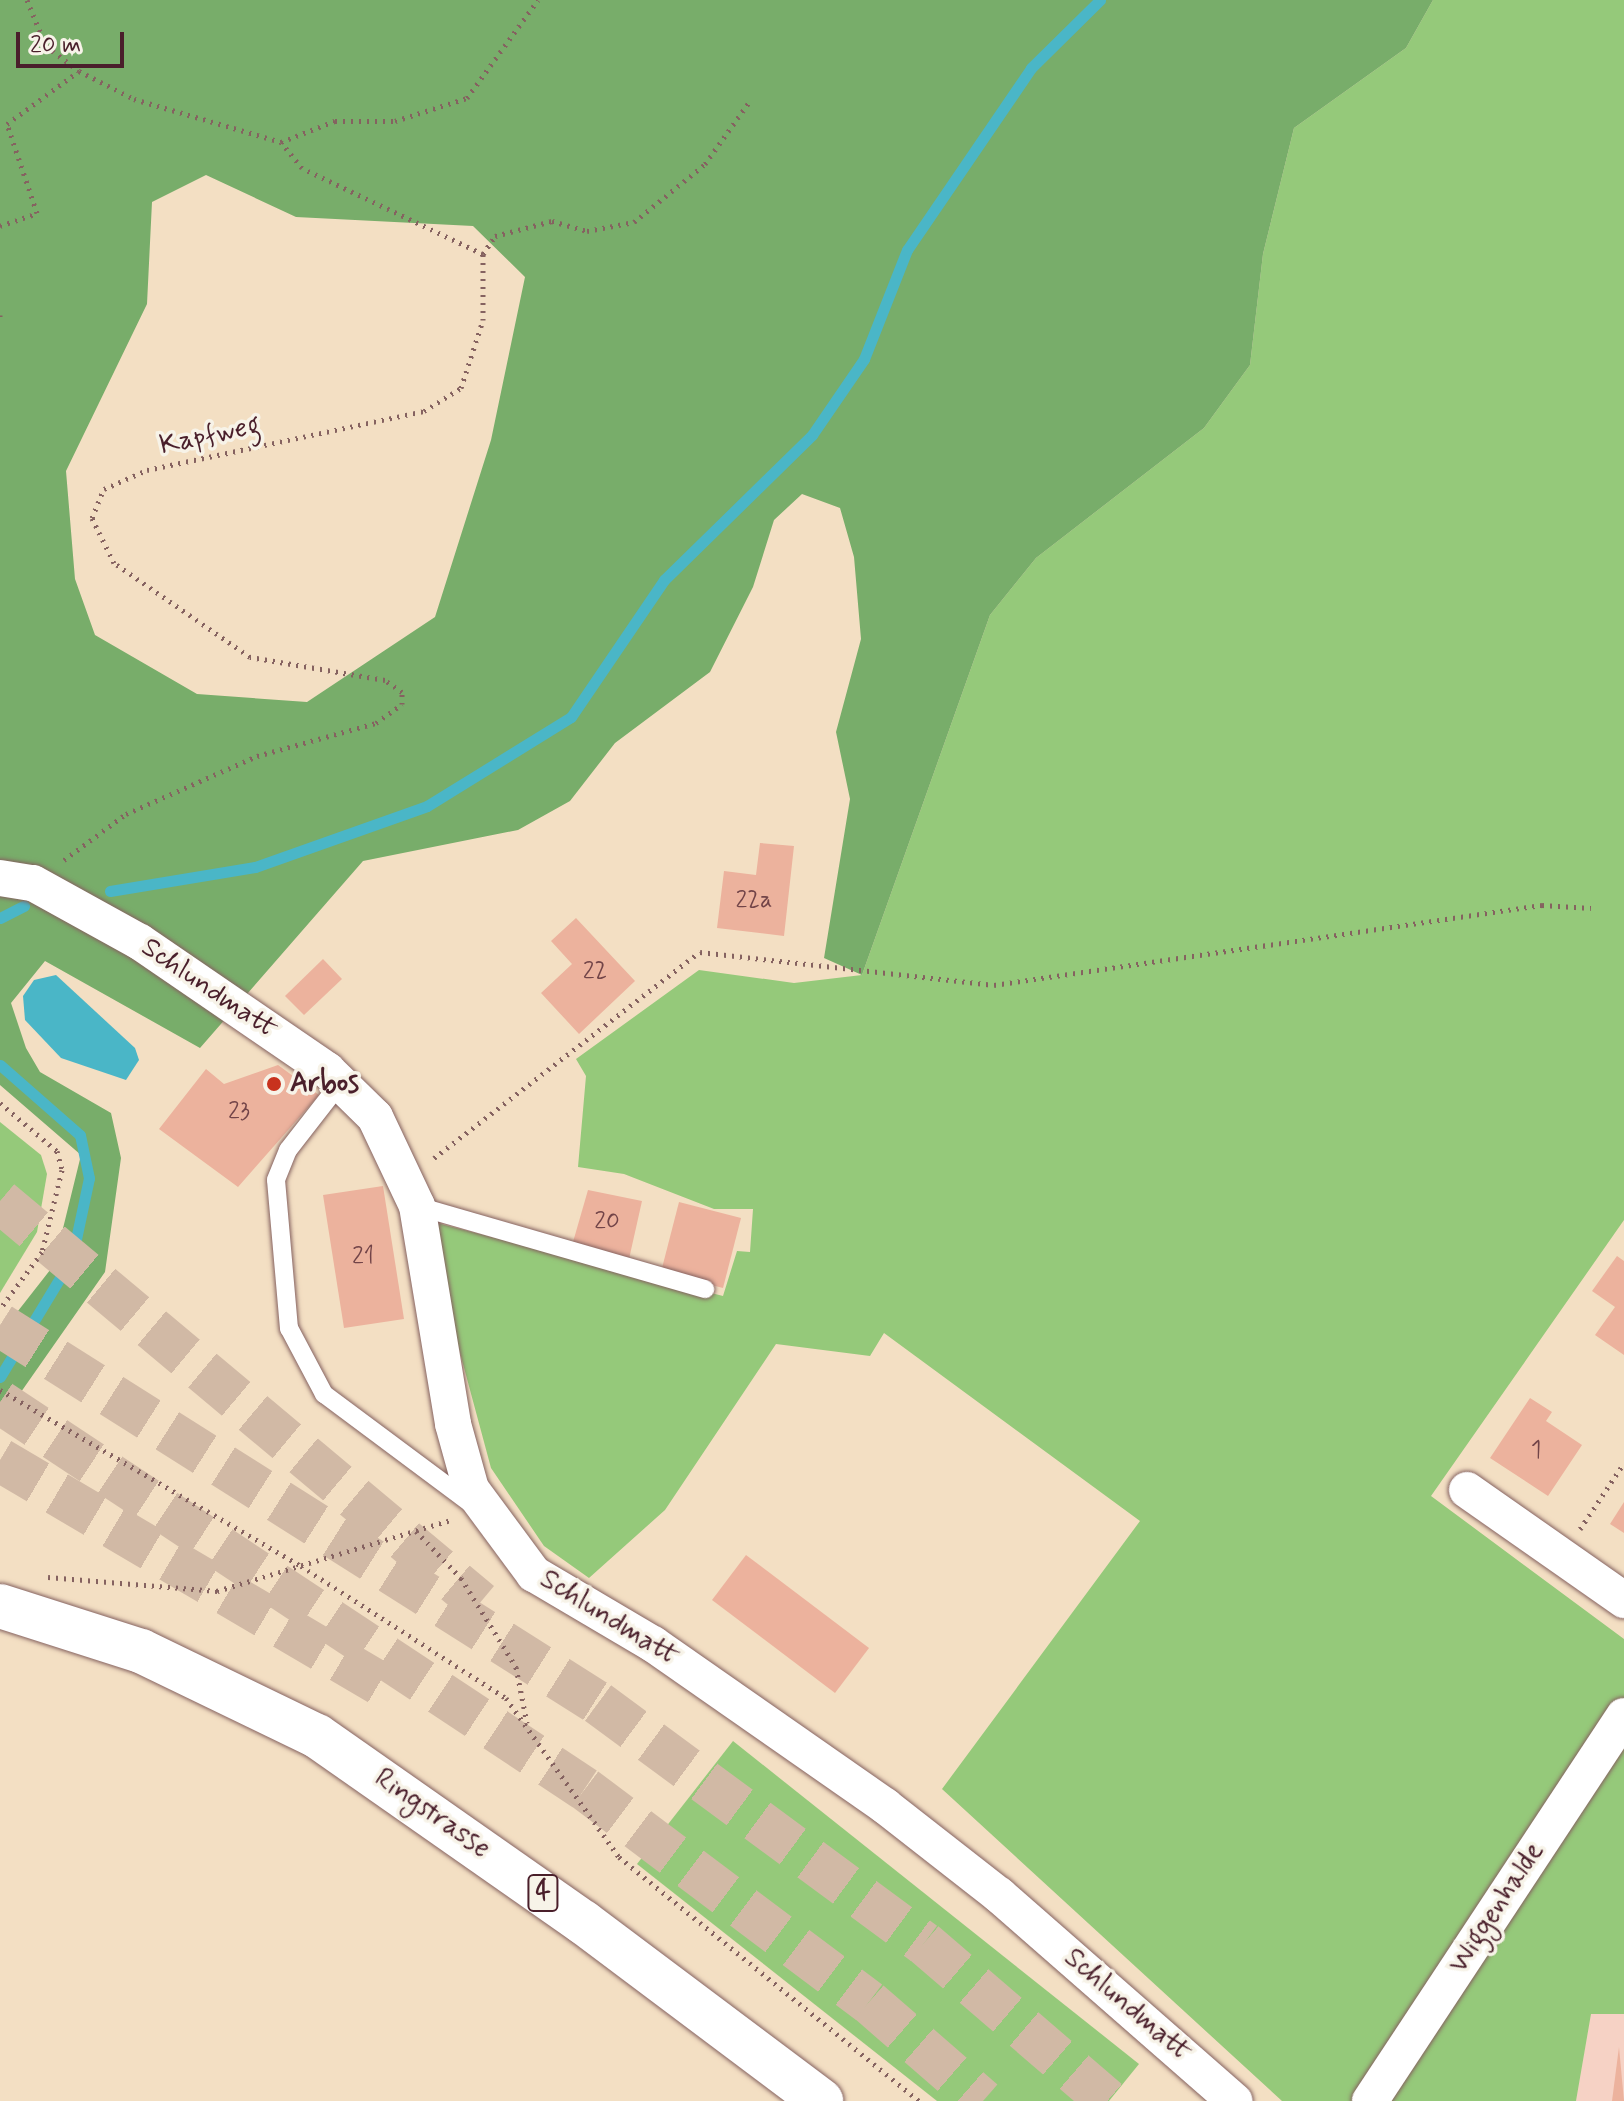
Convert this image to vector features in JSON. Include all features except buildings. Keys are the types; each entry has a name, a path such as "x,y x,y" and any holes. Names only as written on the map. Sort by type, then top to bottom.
{"main road":[{"name":"Ringstrasse","path":"15,1590 317,1736 797,2093"}],"street":[{"name":"Schlundmatt","path":"17,880 140,942 341,1082 382,1126 412,1191 453,1424 482,1511 534,1574 653,1644 885,1806 999,1895 1234,2101"},
{"path":"1467,1490 1624,1600"},
{"name":"Wiggenhalde","path":"1370,2101 1624,1716"}],"lane":[{"path":"341,1082 288,1150 276,1180 289,1328 324,1394 385,1446 482,1511"},
{"path":"412,1191 705,1289"}],"path":[{"path":"27,0 46,46 79,71 134,99 281,142 302,168 483,254 495,236 552,221 587,231 634,222 705,164 750,101"},
{"path":"281,142 335,121 395,121 467,98 538,0"},
{"path":"0,226 37,213 7,124 79,71"},
{"name":"Kapfweg","path":"17,880 126,814 257,756 376,723 402,704 402,692 385,680 250,657 114,563 92,518 104,489 147,470 424,411 461,388 483,320 483,254"},
{"path":"0,315 0,321"},
{"path":"412,1191 700,952 994,985 1542,905 1591,908"},
{"path":"0,1103 57,1151 62,1170 42,1252 0,1309"},
{"path":"0,1390 301,1566 506,1698 527,1724 579,1810 619,1857 919,2101"},
{"path":"1562,1557 1624,1463"},
{"path":"15,1590 217,1591 482,1511"},
{"path":"416,1531 461,1578 516,1667 527,1724"}],"shaded area":[{"path":"1591,2014 1624,2014 1624,2101 1576,2101"}],"green space":[{"path":"0,0 1433,0 1406,48 1294,128 1263,254 1250,365 1204,428 1036,558 990,615 862,975 824,958 850,799 836,732 861,639 854,557 840,508 802,494 774,520 753,587 710,672 615,743 570,801 518,830 363,861 200,1048 45,961 11,1003 26,1048 40,1072 111,1113 121,1158 105,1272 0,1422 0,1334 54,1265 81,1155 0,1085","holes":["206,175 296,217 473,226 525,277 491,440 435,617 307,702 197,694 95,635 75,579 66,471 147,304 152,202"]},
{"path":"1433,0 1624,0 1624,1220 1431,1496 1624,1639 1624,2014 1591,2014 1576,2101 1282,2101 942,1789 1140,1521 884,1333 870,1356 776,1344 665,1510 589,1578 544,1546 491,1468 452,1323 437,1223 723,1296 737,1251 750,1252 753,1209 714,1209 624,1174 578,1167 586,1076 576,1059 699,970 794,983 862,975 990,615 1036,558 1204,428 1250,365 1263,254 1294,128 1406,48"},
{"path":"0,1122 41,1155 47,1174 37,1232 0,1293"},
{"path":"733,1741 1139,2064 1109,2101 937,2101 637,1864"}],"water":[{"path":"56,975 135,1048 139,1060 126,1080 61,1058 25,1020 23,996 34,980"}],"waterway":[{"path":"110,891 255,867 427,806 571,717 664,580 812,435 864,359 907,250 1031,68 1100,0"},
{"path":"0,918 24,906"},
{"path":"0,1065 80,1135 89,1178 72,1258 0,1377"}],"tunnel":[{"path":"0,1201 480,1603"},
{"path":"0,1325 598,1703 924,1943 1108,2101"},
{"path":"0,1402 585,1789 869,2002 983,2101"},
{"path":"0,1460 387,1688"}],"place":[{"name":"Arbos","path":"274,1084"}]}
